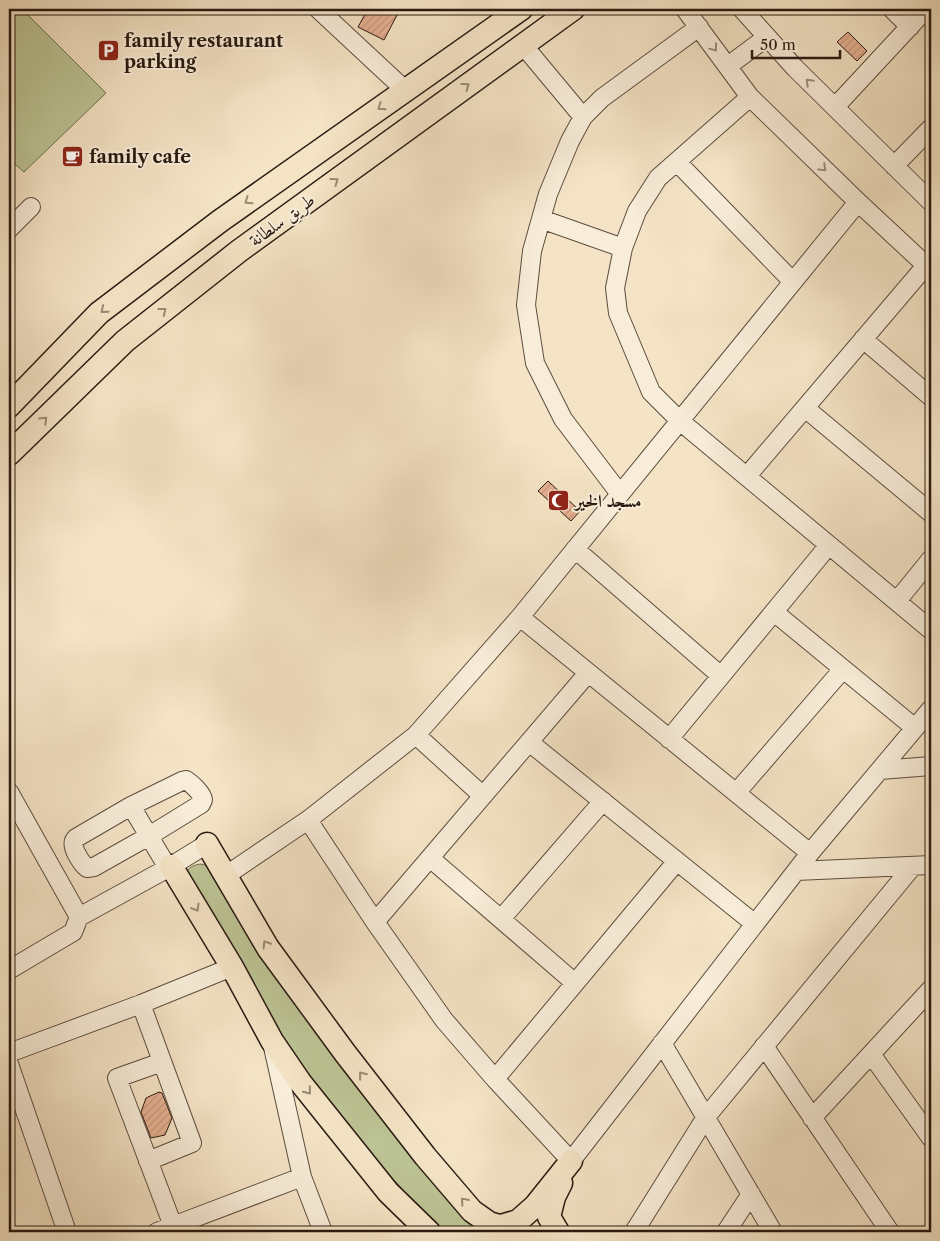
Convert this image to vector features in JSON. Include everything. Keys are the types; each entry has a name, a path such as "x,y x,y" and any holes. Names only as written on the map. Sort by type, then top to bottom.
{"main road":[{"name":"طريق سلطانة","path":"9,404 99,313 220,221 520,9"},
{"name":"طريق سلطانة","path":"9,454 125,341 239,251 573,9"},
{"path":"207,844 268,948 345,1053 413,1141 472,1211 489,1223 511,1229 535,1206 571,1161"},
{"path":"169,867 232,967 272,1042 300,1082 388,1192 429,1232"},
{"path":"558,1232 549,1217 554,1196 571,1161"}],"street":[{"path":"318,9 405,90"},
{"path":"742,9 795,68 931,202"},
{"path":"892,9 910,26"},
{"path":"835,107 926,9"},
{"path":"685,10 750,97 929,268"},
{"path":"620,494 563,419 535,363 526,305 532,251 548,194 566,150 583,117 602,98 699,27"},
{"path":"728,66 767,37"},
{"path":"523,45 583,117"},
{"path":"750,97 658,178 637,211 623,248 615,288 618,313 651,392 680,421 931,630"},
{"path":"894,166 931,128"},
{"path":"677,162 793,282"},
{"path":"226,876 308,820 416,734 520,618 858,202"},
{"path":"9,229 31,206"},
{"path":"541,219 623,248"},
{"path":"747,476 923,269 929,268"},
{"path":"863,339 931,397"},
{"path":"805,408 931,513"},
{"path":"669,739 829,545"},
{"path":"575,549 721,676"},
{"path":"897,601 931,559"},
{"path":"774,612 915,728"},
{"path":"520,618 810,853"},
{"path":"736,793 843,669"},
{"path":"375,922 588,673"},
{"path":"308,820 375,922 444,1020 495,1079 571,1161 810,853 931,709"},
{"path":"416,734 483,796"},
{"path":"529,742 755,924"},
{"path":"880,770 931,766"},
{"path":"186,780 192,783 202,797 201,804 149,836 94,867 87,868 82,864 73,846 76,838 132,806 182,781 186,780"},
{"path":"9,792 79,917"},
{"path":"501,919 603,801"},
{"path":"132,806 169,867"},
{"path":"9,970 73,932 79,917 207,844"},
{"path":"430,858 575,983"},
{"path":"495,1079 677,861"},
{"path":"796,871 931,865"},
{"path":"634,1232 706,1117 913,866"},
{"path":"9,1053 232,967"},
{"path":"812,1118 931,989"},
{"path":"140,1004 192,1143 148,1161"},
{"path":"272,1042 302,1177 323,1232"},
{"path":"662,1043 773,1232"},
{"path":"764,1046 890,1232"},
{"path":"871,1054 931,1138"},
{"path":"162,1062 117,1078 148,1161 165,1229 302,1177"},
{"path":"9,1064 67,1232"},
{"path":"726,1232 751,1194"}],"green space":[{"path":"9,9 22,9 106,93 24,172 9,159"},
{"path":"195,865 208,866 320,1037 368,1101 429,1173 495,1232 442,1232 383,1168 346,1124 280,1034 187,888 187,872"}],"building":[{"path":"368,9 383,9 397,15 384,40 358,27"},
{"path":"848,32 867,51 857,61 837,42"},
{"name":"مسجد الخير","path":"548,481 580,511 571,521 538,491"},
{"path":"159,1092 162,1093 172,1118 165,1135 151,1138 141,1112 146,1098"}],"place":[{"name":"family restaurant parking","path":"108,51"},
{"name":"family cafe","path":"73,157"},
{"name":"مسجد الخير","path":"559,501"}]}
